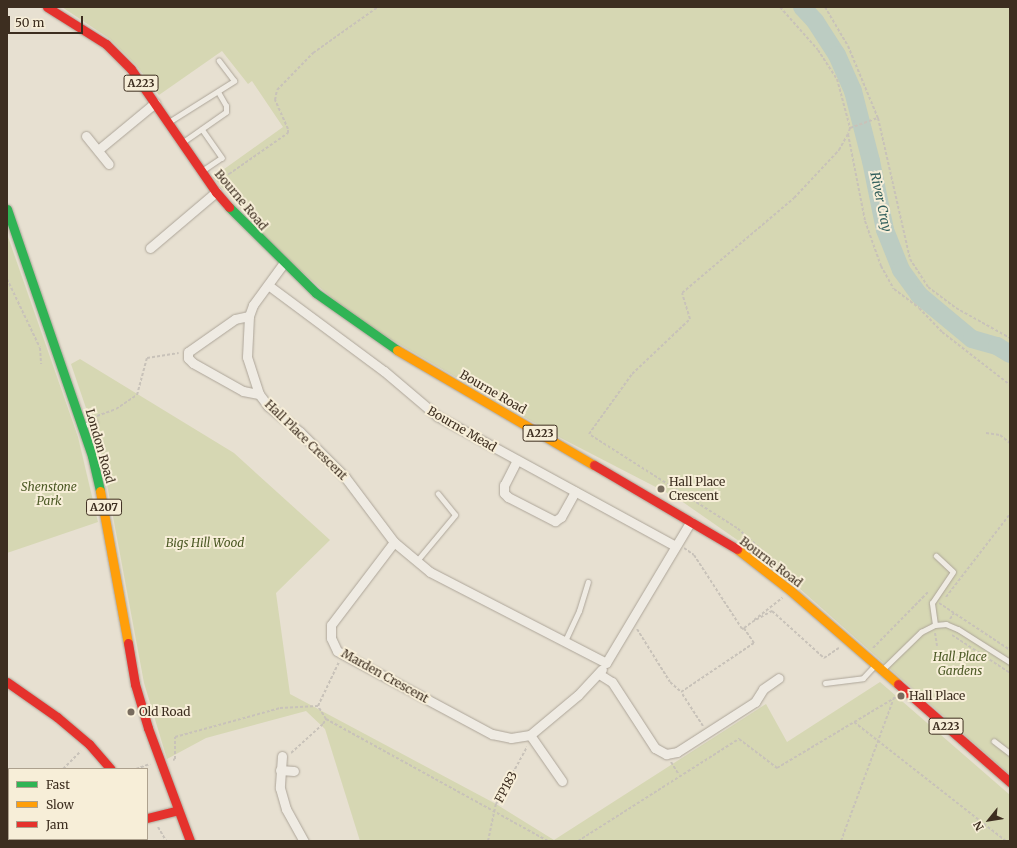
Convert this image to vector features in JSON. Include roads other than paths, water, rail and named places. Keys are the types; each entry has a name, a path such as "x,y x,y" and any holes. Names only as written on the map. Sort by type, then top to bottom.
{"main road":[{"name":"Bourne Road","path":"47,7 106,44 131,69 216,192 283,264 316,293 388,345 691,521 744,554 791,591 1010,782"},
{"name":"London Road","path":"7,209 83,424 106,514 135,684 178,810"},
{"path":"7,682 25,692 89,744 110,768"},
{"path":"149,817 178,810"},
{"name":"A207","path":"178,810 190,841"}],"street":[{"path":"98,150 155,103"},
{"path":"86,136 109,164"},
{"path":"150,248 216,192"},
{"name":"Hall Place Crescent","path":"283,264 253,305 249,316 247,357 259,394 268,406 300,432 345,477 394,542 416,562 606,663"},
{"name":"Bourne Mead","path":"268,285 384,371 432,412 575,492 676,544"},
{"name":"Hall Place Crescent","path":"249,316 235,319 188,352 188,358 193,363 243,391 259,394"},
{"path":"517,460 504,485 504,493 539,514 551,520 558,520 575,492"},
{"path":"562,781 530,735 599,674 632,622 676,544 691,521"},
{"name":"Marden Crescent","path":"394,542 331,625 331,638 337,651 492,734 511,738 530,735"},
{"path":"599,674 612,682 655,748 666,754 676,752 708,734 755,702 763,689 779,678"},
{"path":"282,756 280,788 286,809 304,841"},
{"path":"280,770 294,771"}],"lane":[{"path":"168,122 200,100 207,99 234,81 219,61"},
{"path":"182,143 227,109 218,92"},
{"path":"201,172 222,158 202,129"},
{"path":"83,424 94,422"},
{"path":"416,562 455,515 438,494"},
{"path":"935,625 932,603 953,572 936,556"},
{"path":"565,641 579,611 588,582"},
{"path":"825,683 864,678 921,632 935,625 946,624 958,629 1010,662"},
{"path":"994,741 1010,753"}],"waterway":[{"name":"River Cray","path":"802,7 815,21 837,55 853,91 871,161 885,230 901,270 919,295 972,339 997,346 1010,354"}],"place":[{"name":"Hall Place Crescent","path":"661,489"},
{"name":"Hall Place","path":"901,696"},
{"name":"Old Road","path":"131,712"}],"park label":[{"name":"Shenstone Park","path":"49,494"},
{"name":"Bigs Hill Wood","path":"205,543"},
{"name":"Hall Place Gardens","path":"960,664"}]}
